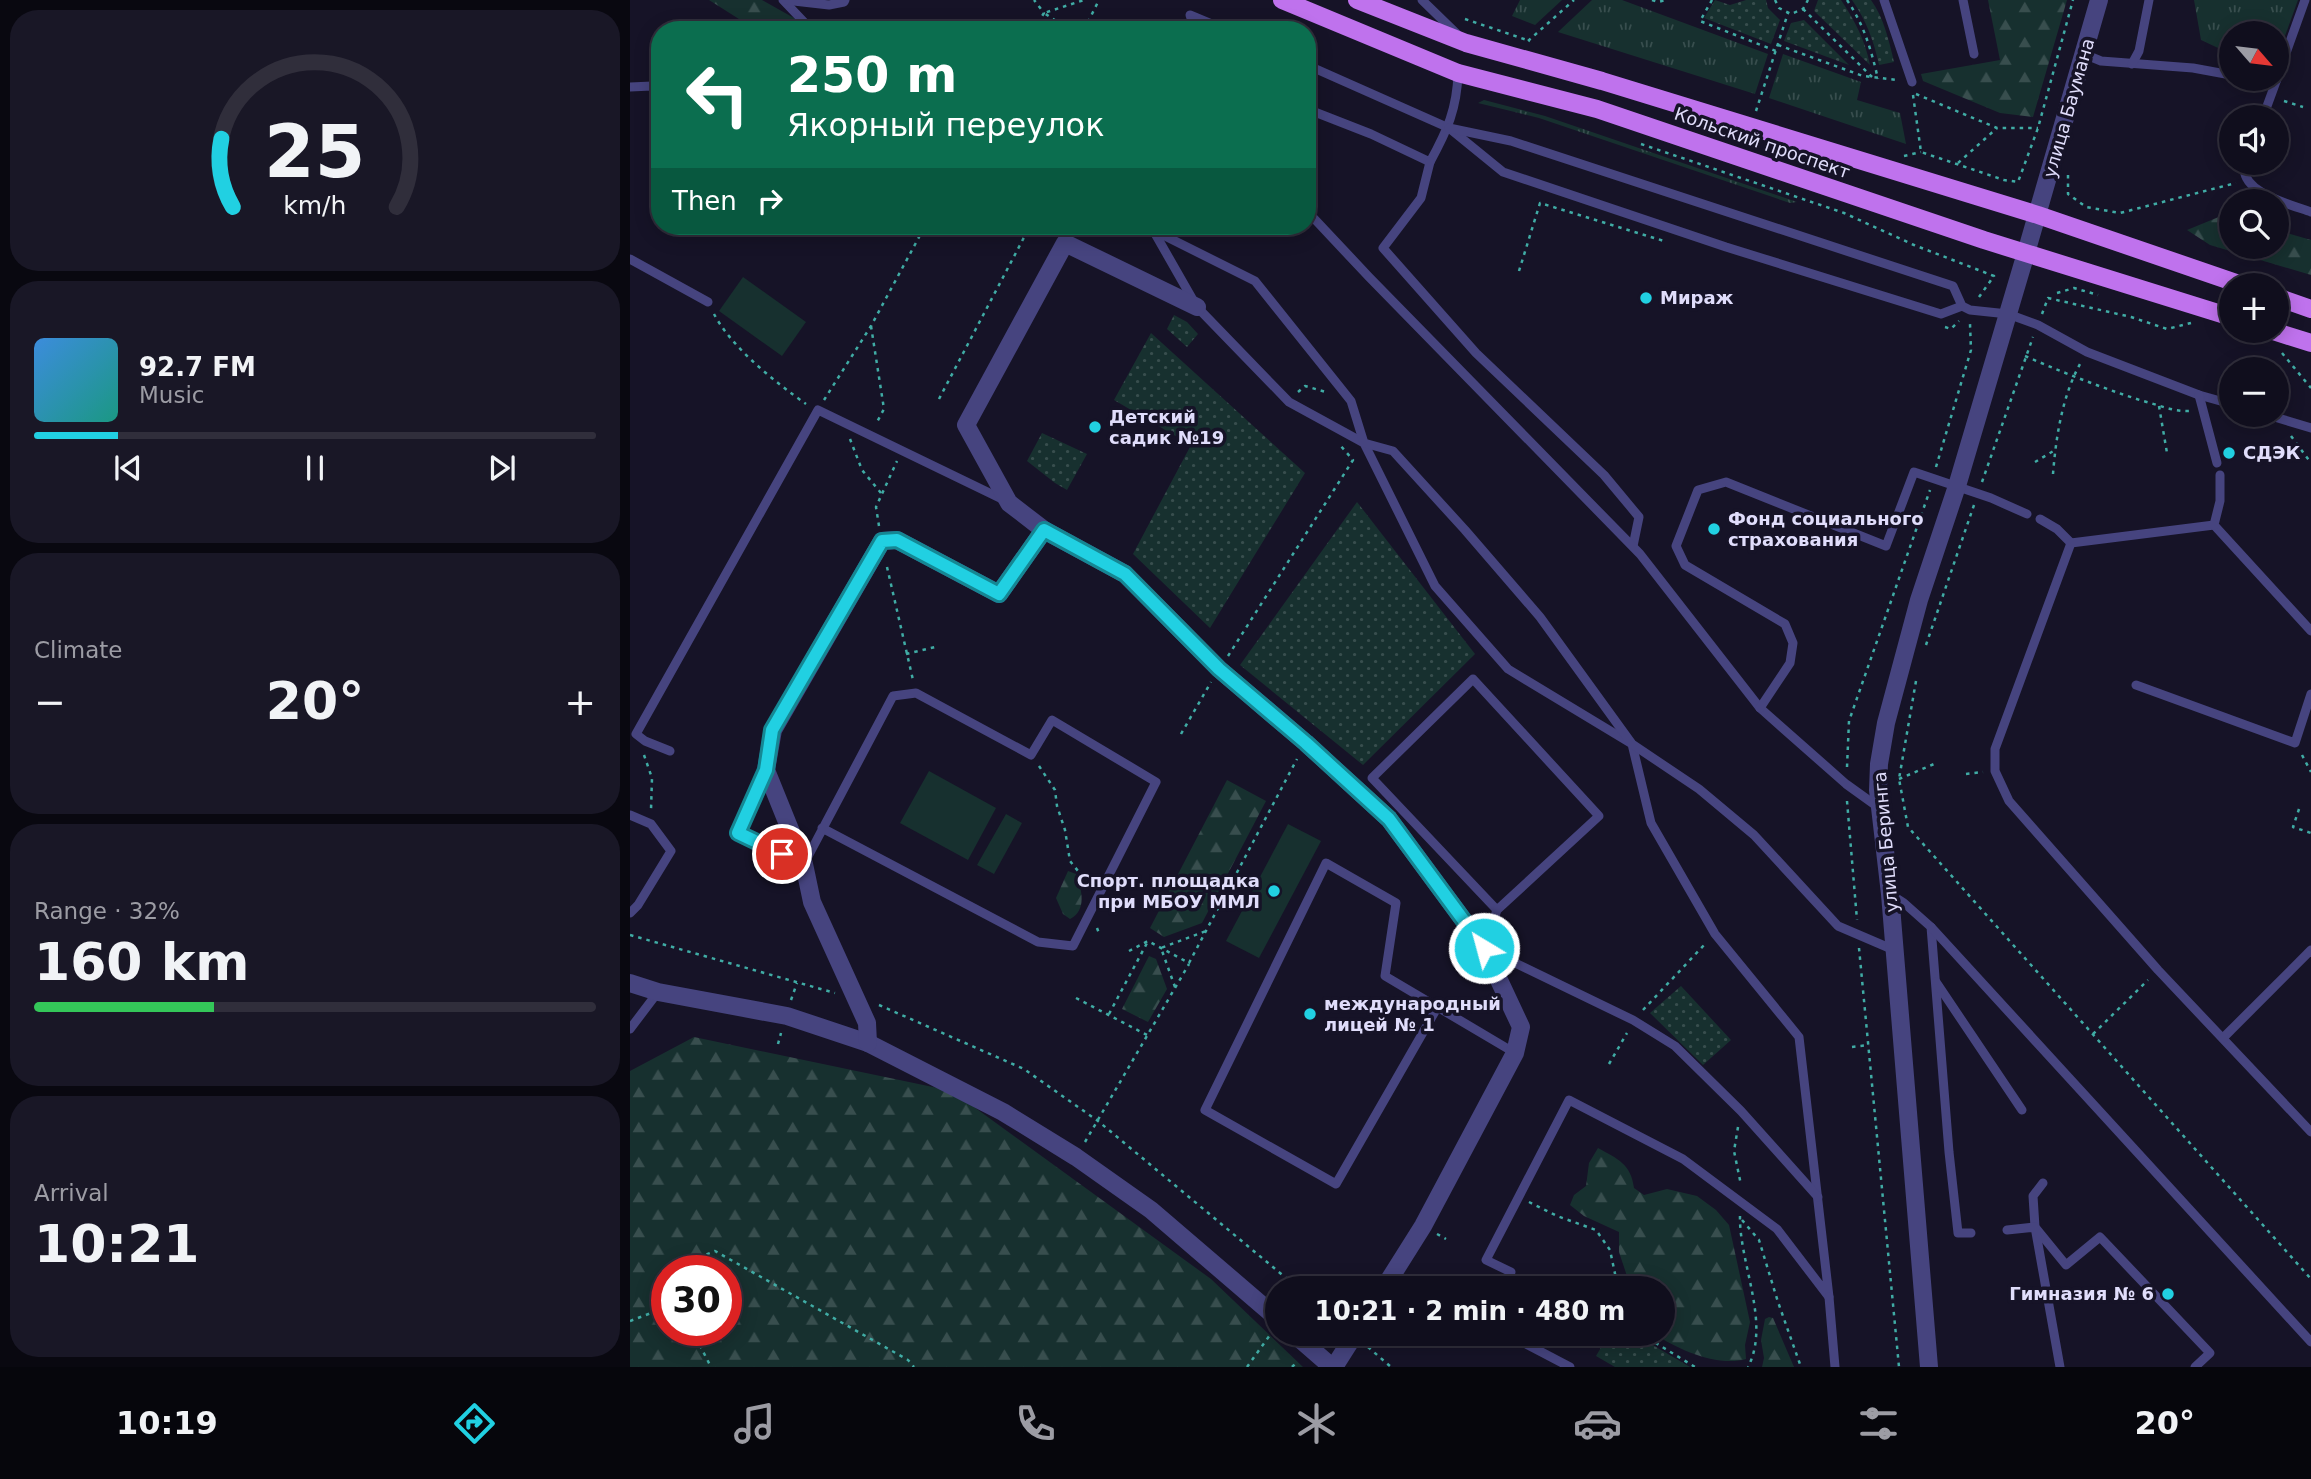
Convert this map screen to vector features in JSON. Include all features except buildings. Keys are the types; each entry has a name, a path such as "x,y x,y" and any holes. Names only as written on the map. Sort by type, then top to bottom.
{"main road":[{"name":"Кольский проспект","path":"1282,0 1458,74 1597,109 2026,253 2219,313"},
{"name":"Кольский проспект","path":"1357,0 1466,43 1602,81 2038,215 2219,277"},
{"path":"2289,301 2311,309"},
{"path":"2289,340 2311,343"}],"street":[{"name":"улица Баумана","path":"2026,253 2099,0"},
{"path":"1197,307 1065,243 966,425 1009,503 1044,530 1125,574 1219,669 1389,819 1484,948 1521,1027 1515,1053 1423,1226 1392,1276"},
{"name":"улица Беринга","path":"1929,1367 1890,894 1880,808 1879,764 1886,723 1919,600 1957,486 2026,253"},
{"path":"868,1043 867,1023 812,902 804,864 766,770 772,730 882,541 897,540 999,594 1044,530"},
{"path":"630,983 657,992 787,1016 868,1043 1003,1112 1076,1157 1151,1210 1265,1318"},
{"path":"1308,1346 1333,1367 1347,1346"}],"lane":[{"path":"784,0 829,5 845,0"},
{"path":"784,0 803,21"},
{"path":"1422,0 1466,43"},
{"path":"1884,0 1912,82"},
{"path":"1963,0 1974,54"},
{"path":"2132,64 2139,51 2149,0"},
{"path":"2289,44 2305,0"},
{"path":"1193,21 1191,15 1205,21"},
{"path":"2084,54 2101,61 2193,68 2219,73"},
{"path":"1316,69 1449,128 1511,141 1953,286 1966,308"},
{"path":"1458,74 1458,93 1449,128 1430,162 1421,198 1383,248 1476,353 1604,475 1639,517 1633,546"},
{"path":"630,87 651,86"},
{"path":"2267,105 2272,91"},
{"path":"1316,113 1371,134 1430,162"},
{"path":"1449,128 1503,172 1726,247 1941,314 1966,308 2008,314 2038,325 2087,352 2219,401"},
{"path":"2246,175 2247,180 2267,196 2311,212"},
{"path":"1316,221 1633,546 1760,708 1846,784 1880,808"},
{"path":"1153,235 1197,307 1289,402 1364,443 1393,451 1540,617 1632,744 1651,823 1715,933 1799,1037 1819,1198 1835,1367"},
{"path":"1163,235 1255,281 1351,401 1364,443 1436,586 1508,669 1632,744 1699,789 1754,835 1838,926 1894,950"},
{"path":"630,260 708,302"},
{"path":"2199,395 2217,463"},
{"path":"670,751 645,741 636,734 818,410 1009,503"},
{"path":"2289,421 2311,428"},
{"path":"1760,708 1790,663 1793,643 1785,624 1685,565 1676,546 1698,490 1726,482 1886,546 1914,472 1991,498 2027,514"},
{"path":"2214,525 2220,501 2220,475"},
{"path":"2040,519 2057,529 2071,543"},
{"path":"2071,543 2214,525"},
{"path":"2214,525 2311,631"},
{"path":"2071,543 1995,750 1994,771 2009,801 2158,970 2311,1132"},
{"path":"1497,910 1372,778 1473,679 1600,816 1497,910 1484,948 1633,1020 1675,1045 1741,1111 1819,1198"},
{"path":"2136,685 2295,743 2311,694"},
{"path":"766,770 738,833 804,864 822,828 892,696 916,692 1031,755 1052,720 1156,782 1073,946 1038,942 822,828"},
{"path":"630,815 651,824 671,850 638,905 630,913"},
{"path":"1437,1008 1336,1184 1205,1110 1326,863 1396,903 1385,976 1515,1053"},
{"path":"1890,894 1931,927 2311,1342"},
{"path":"1931,927 1958,1233 1971,1233"},
{"path":"2223,1038 2311,950"},
{"path":"1935,981 2022,1110"},
{"path":"630,1029 657,992"},
{"path":"1509,1276 1511,1272 1486,1260 1569,1100 1683,1159 1777,1229 1829,1297"},
{"path":"2043,1182 2033,1196 2035,1227 2060,1367"},
{"path":"2007,1230 2035,1227"},
{"path":"2035,1227 2066,1265 2100,1237 2210,1353 2194,1367"},
{"path":"1530,1346 1570,1367"}],"path":[{"path":"1034,0 1044,13 1057,21"},
{"path":"1039,21 1044,13 1084,0"},
{"path":"1088,21 1099,0"},
{"path":"1528,41 1574,0"},
{"path":"1652,0 1666,0"},
{"path":"1713,0 1700,21 1776,51"},
{"path":"1775,0 1779,8 1788,13 1797,13 1808,0"},
{"path":"1847,0 1860,19 1870,44 1878,79"},
{"path":"2038,128 1997,128 1913,92 1921,152 2004,180 2018,182 2038,128 2073,0"},
{"path":"1803,9 1872,78"},
{"path":"1755,114 1788,13"},
{"path":"1778,45 1863,76 1912,82"},
{"path":"2270,97 2304,107"},
{"path":"1957,164 1997,128"},
{"path":"1641,144 1844,213 1914,245 1994,276"},
{"path":"2068,194 2086,207 2119,213 2247,180"},
{"path":"1519,271 1540,203 1667,242"},
{"path":"708,302 720,325 740,349 793,394 818,410 871,326 920,235"},
{"path":"939,399 1025,235"},
{"path":"2048,298 2131,317 2166,329 2199,322"},
{"path":"1933,478 1971,350 1966,308"},
{"path":"869,435 884,410 871,326"},
{"path":"2278,343 2311,388"},
{"path":"2053,474 2065,397 2087,352"},
{"path":"2025,356 2073,377 2160,406 2178,411 2203,410"},
{"path":"1311,414 1294,396 1305,386 1320,390"},
{"path":"2160,406 2167,453"},
{"path":"843,421 862,470 881,493"},
{"path":"1181,734 1219,669 1353,460 1336,441"},
{"path":"2035,462 2055,450"},
{"path":"876,507 902,452"},
{"path":"885,557 914,685"},
{"path":"906,654 935,647"},
{"path":"2295,743 2311,772"},
{"path":"643,753 652,778 651,824"},
{"path":"1031,755 1055,790 1056,806 1065,830 1070,861 1094,891 1096,901"},
{"path":"1076,1157 1189,963 1298,757"},
{"path":"1966,774 1994,771"},
{"path":"2300,808 2293,827 2311,833"},
{"path":"1161,948 1206,931"},
{"path":"1609,1064 1633,1020 1715,933"},
{"path":"630,935 871,1002 1024,1069 1098,1121 1284,1276"},
{"path":"1858,935 1899,1367"},
{"path":"1148,941 1189,963"},
{"path":"1129,951 1148,941"},
{"path":"1108,1014 1148,941"},
{"path":"1161,948 1175,987"},
{"path":"2093,1034 2158,970"},
{"path":"1076,998 1149,1035"},
{"path":"1852,1046 1869,1045"},
{"path":"1741,1111 1734,1151 1744,1205 1740,1217 1743,1252 1753,1300 1756,1345 1748,1367"},
{"path":"1519,1197 1557,1216 1596,1230 1610,1250 1615,1276"},
{"path":"1740,1217 1759,1240 1801,1367"},
{"path":"706,1255 715,1251 722,1255"},
{"path":"742,1266 908,1360 914,1367"},
{"path":"630,1321 651,1313"},
{"path":"1247,1367 1265,1340"},
{"path":"700,1346 711,1367"},
{"path":"1368,1346 1391,1367"},
{"path":"1660,1346 1695,1367"},
{"path":"908,1360 909,1367"}],"green space":[{"path":"709,0 762,0 794,18 795,21 742,21"},
{"path":"1520,0 1562,0 1535,25 1512,16"},
{"path":"1592,0 1622,0 1768,54 1755,94 1558,32"},
{"path":"1715,0 1730,5 1746,0 1766,0 1768,8 1780,20 1771,44 1704,18"},
{"path":"1818,0 1841,0 1859,31 1870,65 1814,11"},
{"path":"1852,0 1871,0 1876,7 1894,62 1879,65 1869,31"},
{"path":"1988,0 2067,0 2033,117 2000,113 1923,81 1921,74 2000,60"},
{"path":"2194,0 2298,0 2289,25 2289,21 2219,21 2219,48 2201,40"},
{"path":"1804,20 1849,65 1784,41 1791,23"},
{"path":"1783,54 1861,82 1857,100 1900,113 1906,144 1769,98"},
{"path":"1484,100 1545,116 1797,202 1790,203 1539,118 1478,103"},
{"path":"2219,217 2219,248 2210,245 2187,230"},
{"path":"2289,234 2311,240 2311,275 2257,259 2289,259"},
{"path":"743,277 806,322 782,356 719,311"},
{"path":"1174,315 1187,322 1198,334 1187,347 1167,329"},
{"path":"1151,333 1305,473 1210,628 1133,554 1191,445 1114,400"},
{"path":"1042,433 1087,454 1067,490 1027,461"},
{"path":"1357,502 1475,654 1363,765 1240,665"},
{"path":"929,771 996,808 968,860 900,823"},
{"path":"1227,780 1266,801 1202,923 1164,937 1150,928"},
{"path":"1006,814 1022,823 994,874 977,865"},
{"name":"Спорт. площадка при МБОУ ММЛ","path":"1288,824 1321,841 1259,958 1226,941"},
{"path":"1068,871 1076,874 1082,899 1079,910 1070,919 1063,914 1056,898"},
{"path":"1149,956 1156,959 1167,989 1148,1022 1122,1009"},
{"path":"1681,986 1731,1040 1703,1065 1650,1013"},
{"path":"694,1037 952,1091 1211,1279 1265,1331 1265,1346 1281,1346 1303,1367 630,1367 630,1071"},
{"path":"1598,1148 1627,1168 1634,1188 1644,1195 1667,1189 1697,1196 1716,1210 1729,1225 1750,1322 1745,1345 1746,1359 1711,1359 1675,1346 1675,1276 1627,1276 1619,1252 1619,1232 1584,1216 1570,1205 1574,1195 1586,1186 1589,1163"},
{"path":"1773,1318 1794,1367 1762,1367 1764,1358 1761,1340 1765,1319"},
{"path":"1602,1346 1654,1346 1690,1367 1615,1367 1596,1356"}],"place":[{"name":"Мираж","path":"1646,298"},
{"name":"Детский садик №19","path":"1095,427"},
{"name":"СДЭК","path":"2229,453"},
{"name":"Фонд социального страхования","path":"1714,529"},
{"name":"Спорт. площадка при МБОУ ММЛ","path":"1274,891"},
{"name":"международный лицей № 1","path":"1310,1014"},
{"name":"Гимназия № 6","path":"2168,1294"}],"route":[{"path":"782,854 738,833 766,770 772,730 882,541 897,540 999,594 1044,530 1125,574 1219,669 1389,819 1484,948"}]}
